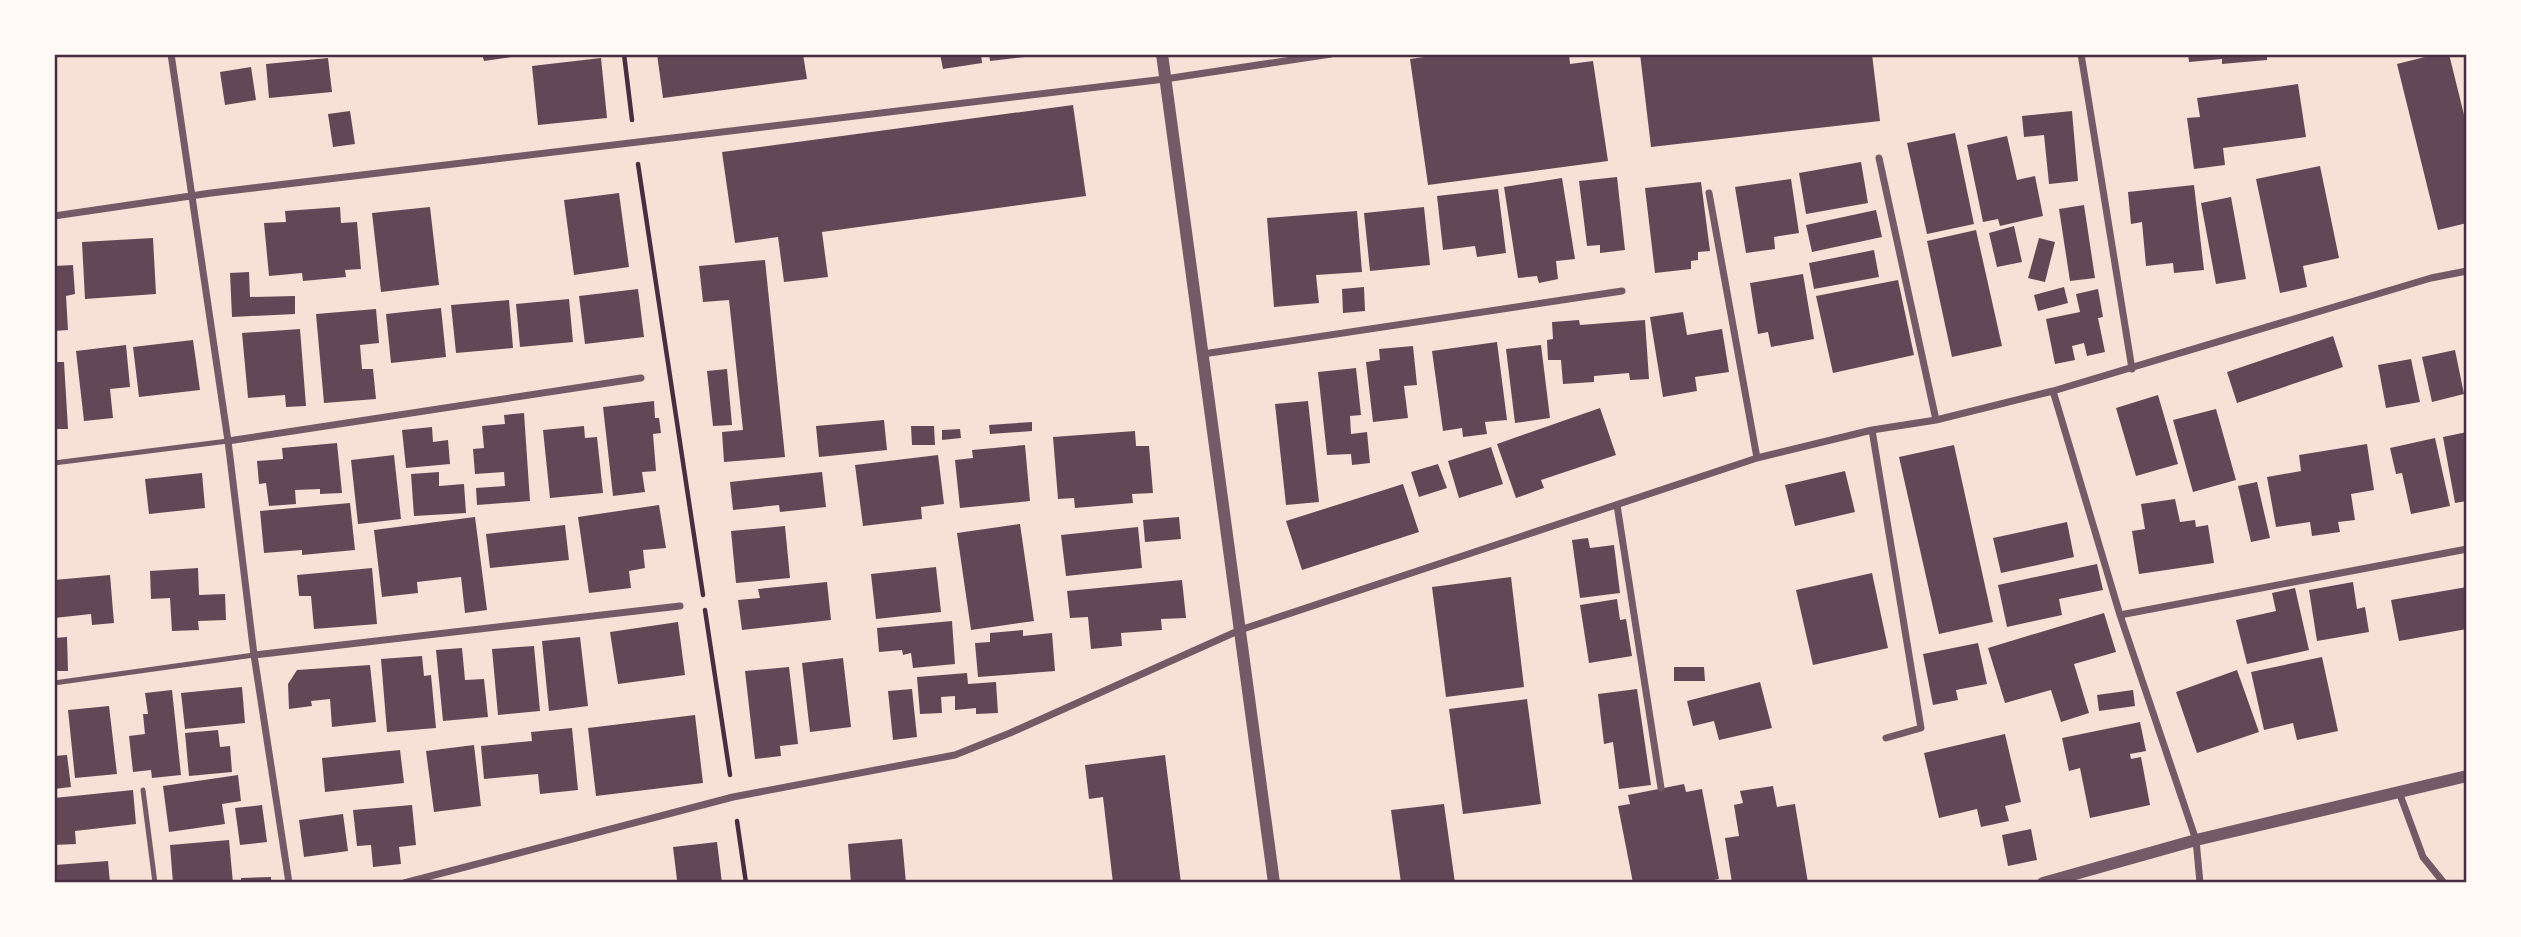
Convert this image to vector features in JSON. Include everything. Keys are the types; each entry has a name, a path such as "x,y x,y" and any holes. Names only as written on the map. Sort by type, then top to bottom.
{"street":[{"path":"171,54 228,441 254,655 289,883"},
{"path":"1162,54 1274,883"},
{"path":"54,216 635,142 1165,79 1331,54"},
{"path":"2081,54 2132,369"},
{"path":"1879,158 1937,420"},
{"path":"1709,193 1757,458"},
{"path":"404,883 733,797 955,755 1240,630 1757,458 1872,430 1937,420 2053,391 2418,282 2467,271"},
{"path":"1203,354 1622,291"},
{"path":"228,441 641,378"},
{"path":"2053,391 2120,615 2196,840 2200,883"},
{"path":"1872,430 1921,728 1886,738"},
{"path":"1618,505 1661,788"},
{"path":"2120,615 2467,549"},
{"path":"254,655 680,606"},
{"path":"2043,883 2196,840 2467,775"},
{"path":"2399,792 2423,858 2444,883"}],"lane":[{"path":"54,463 228,441"},
{"path":"54,683 254,655"},
{"path":"143,790 155,883"}],"path":[{"path":"624,54 746,883"}],"building":[{"path":"482,54 518,54 518,56 484,61"},
{"path":"657,54 803,54 807,79 663,98"},
{"path":"940,54 981,54 982,63 943,69"},
{"path":"989,54 1032,54 1032,56 990,61"},
{"path":"1446,54 1569,54 1570,64 1593,61 1608,161 1428,185 1410,59"},
{"path":"1640,54 1872,54 1880,121 1651,147"},
{"path":"2188,54 2267,54 2267,60 2222,64 2222,59 2189,62"},
{"path":"2437,54 2449,54 2467,127 2467,223 2438,230 2397,64"},
{"path":"328,58 332,92 269,98 266,64"},
{"path":"601,58 607,118 538,125 532,66"},
{"path":"251,67 256,100 225,105 220,72"},
{"path":"2298,84 2306,137 2223,148 2225,165 2194,169 2187,118 2200,117 2197,98"},
{"path":"1073,105 1086,196 822,232 828,277 784,282 778,237 735,243 722,152"},
{"path":"350,111 355,144 333,147 328,114"},
{"path":"2072,111 2078,181 2049,184 2044,135 2024,137 2022,116"},
{"path":"1955,133 1974,224 1927,234 1907,143"},
{"path":"2007,136 2017,180 2035,176 2043,216 2000,226 1998,219 1983,222 1967,145"},
{"path":"1861,162 1868,203 1806,214 1799,173"},
{"path":"2320,166 2339,258 2303,266 2307,287 2280,293 2256,179"},
{"path":"1617,177 1625,250 1600,253 1600,245 1587,246 1579,181"},
{"path":"1562,178 1575,259 1556,261 1558,279 1539,283 1537,276 1518,278 1504,187"},
{"path":"1791,179 1799,233 1774,237 1775,249 1746,253 1735,187"},
{"path":"1701,182 1710,251 1698,252 1698,260 1691,261 1691,269 1655,273 1645,188"},
{"path":"2194,185 2204,270 2174,273 2173,263 2146,266 2142,222 2131,224 2128,192"},
{"path":"1498,189 1506,253 1477,257 1475,246 1443,250 1437,196"},
{"path":"619,193 629,267 574,275 564,200"},
{"path":"2231,197 2246,279 2216,284 2201,203"},
{"path":"2084,205 2095,278 2070,281 2059,209"},
{"path":"340,207 341,223 357,222 361,269 345,270 346,277 303,281 302,273 269,276 264,223 286,222 285,211"},
{"path":"430,207 439,285 381,292 372,213"},
{"path":"1424,207 1430,265 1370,271 1364,213"},
{"path":"1876,210 1882,237 1812,252 1806,225"},
{"path":"1357,211 1362,272 1316,275 1319,303 1274,307 1267,218"},
{"path":"2014,226 2022,262 1997,267 1989,233"},
{"path":"1976,230 2002,346 1952,357 1927,241"},
{"path":"153,238 156,294 85,299 82,242"},
{"path":"2039,238 2055,242 2045,282 2028,278"},
{"path":"1874,250 1879,277 1814,289 1809,263"},
{"path":"765,260 785,457 724,462 722,432 743,430 729,300 703,302 699,266"},
{"path":"73,265 75,294 66,296 68,330 54,331 54,266"},
{"path":"249,272 250,297 295,296 295,314 232,317 230,273"},
{"path":"1803,274 1814,339 1771,347 1768,332 1758,334 1750,283"},
{"path":"1898,280 1914,355 1833,373 1816,296"},
{"path":"1364,287 1365,311 1343,313 1342,289"},
{"path":"2064,287 2068,303 2038,311 2034,295"},
{"path":"638,289 644,337 585,344 579,296"},
{"path":"2098,289 2103,317 2098,318 2105,352 2087,356 2084,343 2072,346 2075,360 2055,364 2046,319 2080,312 2076,294"},
{"path":"569,299 573,342 520,347 516,304"},
{"path":"509,300 513,348 456,353 451,305"},
{"path":"441,308 446,357 391,363 386,314"},
{"path":"376,309 379,343 360,345 362,369 373,369 376,399 324,403 316,314"},
{"path":"1683,312 1687,335 1722,329 1729,372 1695,377 1697,391 1663,397 1650,317"},
{"path":"1579,320 1580,325 1645,320 1649,379 1630,380 1629,373 1594,376 1594,382 1563,384 1561,360 1548,360 1547,340 1553,339 1552,322"},
{"path":"300,329 306,406 286,407 285,395 248,398 242,333"},
{"path":"2333,336 2343,367 2237,403 2227,372"},
{"path":"193,340 200,390 139,397 133,347"},
{"path":"1497,342 1507,420 1485,422 1487,434 1463,437 1462,428 1443,431 1432,351"},
{"path":"126,345 130,387 110,389 113,418 84,421 76,351"},
{"path":"1541,345 1550,418 1515,423 1506,349"},
{"path":"1413,346 1417,385 1404,386 1408,418 1373,422 1366,362 1380,360 1379,349"},
{"path":"2455,350 2464,394 2432,402 2422,357"},
{"path":"2411,359 2420,402 2386,408 2378,365"},
{"path":"54,362 64,362 68,429 54,429"},
{"path":"1356,368 1361,415 1350,416 1351,434 1367,432 1370,463 1352,465 1351,454 1327,455 1318,372"},
{"path":"727,369 732,425 713,426 707,371"},
{"path":"2158,395 2178,464 2136,476 2116,408"},
{"path":"654,401 655,418 659,418 661,433 653,434 656,471 642,472 645,492 613,496 603,407"},
{"path":"1308,401 1319,502 1286,505 1275,404"},
{"path":"1600,408 1616,455 1541,480 1544,488 1516,498 1497,444"},
{"path":"2216,409 2236,480 2193,492 2173,420"},
{"path":"524,413 530,501 477,505 476,488 505,486 504,472 475,474 473,449 484,448 482,426 505,424 504,415"},
{"path":"884,420 887,450 819,457 816,426"},
{"path":"1032,422 1032,431 990,434 989,425"},
{"path":"584,426 585,438 597,437 603,493 550,498 543,430"},
{"path":"911,426 934,426 935,445 912,445"},
{"path":"432,427 433,442 448,440 450,464 406,468 402,430"},
{"path":"960,429 961,438 942,440 942,430"},
{"path":"1135,431 1136,446 1149,446 1153,493 1132,494 1133,503 1075,508 1074,498 1058,499 1053,437"},
{"path":"2467,432 2467,501 2455,503 2443,437"},
{"path":"2435,438 2450,506 2411,514 2402,473 2396,474 2390,448"},
{"path":"337,443 342,493 320,494 320,489 295,490 296,504 269,506 266,483 259,484 257,461 283,459 282,448"},
{"path":"2367,444 2374,490 2351,494 2355,520 2338,522 2340,532 2312,536 2310,522 2276,527 2267,477 2301,471 2299,455"},
{"path":"1025,445 1030,501 960,508 955,460 973,458 972,450"},
{"path":"1954,445 1993,622 1939,634 1899,457"},
{"path":"1491,447 1503,484 1459,498 1448,461"},
{"path":"394,455 401,519 358,524 351,460"},
{"path":"938,455 944,504 921,507 922,519 863,526 855,465"},
{"path":"1438,464 1447,488 1419,497 1411,472"},
{"path":"1845,471 1855,512 1795,526 1785,485"},
{"path":"439,472 439,486 464,484 466,513 414,516 411,474"},
{"path":"822,472 826,507 780,512 779,505 733,510 730,482"},
{"path":"202,473 205,508 149,514 145,479"},
{"path":"2257,482 2270,538 2251,542 2238,486"},
{"path":"1403,484 1419,532 1302,570 1286,521"},
{"path":"2175,499 2180,522 2195,520 2196,527 2208,525 2214,563 2139,574 2132,531 2145,529 2141,504"},
{"path":"350,503 355,550 302,555 302,550 264,553 260,511"},
{"path":"659,505 666,548 643,550 645,568 629,571 631,588 589,593 578,517"},
{"path":"475,517 487,610 465,613 461,577 417,582 418,593 382,597 374,530"},
{"path":"1179,517 1181,539 1145,542 1143,520"},
{"path":"2067,522 2074,557 2001,573 1993,538"},
{"path":"1020,524 1034,621 971,630 957,533"},
{"path":"565,525 569,560 490,568 486,534"},
{"path":"785,526 790,578 736,583 731,531"},
{"path":"1138,527 1142,568 1066,576 1061,535"},
{"path":"1588,538 1590,548 1614,545 1620,593 1580,598 1572,540"},
{"path":"2097,564 2103,590 2059,599 2062,615 2007,627 1998,585"},
{"path":"936,567 941,612 876,619 871,574"},
{"path":"198,568 199,595 225,594 226,620 198,621 199,630 172,631 170,598 151,599 150,571"},
{"path":"372,568 377,624 314,629 311,596 299,596 297,575"},
{"path":"1872,573 1888,648 1813,665 1796,590"},
{"path":"110,575 114,623 92,625 91,614 54,618 54,580"},
{"path":"1511,577 1524,687 1446,697 1432,587"},
{"path":"1182,580 1186,618 1161,619 1162,630 1121,633 1122,646 1091,649 1088,617 1070,618 1067,591"},
{"path":"827,582 831,620 742,630 738,600 760,598 758,589"},
{"path":"2353,582 2357,609 2365,607 2369,632 2317,641 2309,590"},
{"path":"2467,587 2467,629 2399,641 2391,600"},
{"path":"2295,588 2309,650 2247,664 2236,620 2276,611 2272,593"},
{"path":"1617,599 1620,620 1626,619 1632,656 1589,663 1580,605"},
{"path":"2104,613 2116,652 2074,664 2089,713 2061,722 2051,690 2005,703 1988,648"},
{"path":"952,621 955,664 913,668 911,653 903,655 902,650 879,652 877,628"},
{"path":"678,622 685,675 618,684 610,632"},
{"path":"1023,630 1023,636 1052,633 1055,671 978,677 975,643 990,642 990,633"},
{"path":"67,637 68,671 54,671 54,638"},
{"path":"580,637 588,706 549,711 542,641"},
{"path":"1978,643 1987,684 1956,690 1958,700 1933,705 1923,654"},
{"path":"534,646 540,711 498,715 492,649"},
{"path":"462,648 465,680 484,679 488,717 443,721 436,650"},
{"path":"422,656 424,676 431,675 436,728 387,732 381,659"},
{"path":"2322,657 2338,731 2297,740 2293,723 2264,730 2251,672"},
{"path":"843,658 851,727 810,732 802,663"},
{"path":"370,665 376,722 332,727 330,699 311,701 312,706 289,709 288,684 297,670"},
{"path":"789,667 798,744 780,746 781,756 755,759 745,671"},
{"path":"1674,667 1704,667 1705,681 1674,681"},
{"path":"2237,670 2259,732 2197,753 2176,692"},
{"path":"967,673 968,684 996,682 998,713 976,714 976,708 955,710 955,696 941,697 942,713 920,714 917,677"},
{"path":"1760,682 1772,728 1719,740 1714,721 1693,726 1687,701"},
{"path":"242,687 245,723 185,729 181,693"},
{"path":"912,689 917,737 893,740 888,691"},
{"path":"1637,689 1651,785 1619,789 1613,742 1604,744 1598,694"},
{"path":"172,690 181,775 152,778 151,770 133,772 129,736 145,734 143,714 148,714 145,693"},
{"path":"2133,690 2135,706 2099,711 2097,695"},
{"path":"1527,699 1541,804 1463,814 1449,709"},
{"path":"109,706 117,774 75,778 68,710"},
{"path":"695,715 703,783 596,796 588,728"},
{"path":"2140,722 2146,751 2130,754 2131,759 2141,757 2150,805 2090,818 2080,768 2069,771 2062,738"},
{"path":"572,728 578,790 540,794 538,774 484,779 481,746 532,741 531,732"},
{"path":"218,730 220,747 230,746 232,772 189,776 185,733"},
{"path":"2005,734 2021,802 2005,806 2009,821 1981,827 1977,809 1939,818 1924,753"},
{"path":"474,745 481,806 434,812 426,751"},
{"path":"400,750 404,783 325,792 322,758"},
{"path":"67,755 71,787 54,789 54,756"},
{"path":"1165,755 1181,883 1113,883 1103,797 1089,799 1085,765"},
{"path":"238,775 241,801 222,804 225,824 169,832 163,786"},
{"path":"1684,784 1686,792 1702,789 1719,879 1700,883 1633,883 1618,806 1630,804 1628,795"},
{"path":"1773,786 1777,807 1795,804 1808,883 1732,883 1725,838 1739,836 1734,805 1743,803 1740,791"},
{"path":"133,790 136,824 75,831 76,844 54,845 54,798"},
{"path":"1444,804 1455,883 1401,883 1391,810"},
{"path":"262,805 267,842 240,845 235,808"},
{"path":"412,805 416,845 399,847 401,864 373,867 371,845 357,846 353,810"},
{"path":"343,814 348,851 304,857 299,820"},
{"path":"2031,829 2037,860 2008,866 2002,835"},
{"path":"902,839 906,883 851,883 848,844"},
{"path":"229,840 233,883 173,883 170,845"},
{"path":"717,842 722,883 666,883 677,880 673,847"},
{"path":"108,861 110,883 57,883 55,865"},
{"path":"271,877 271,883 241,883 241,878"}]}
